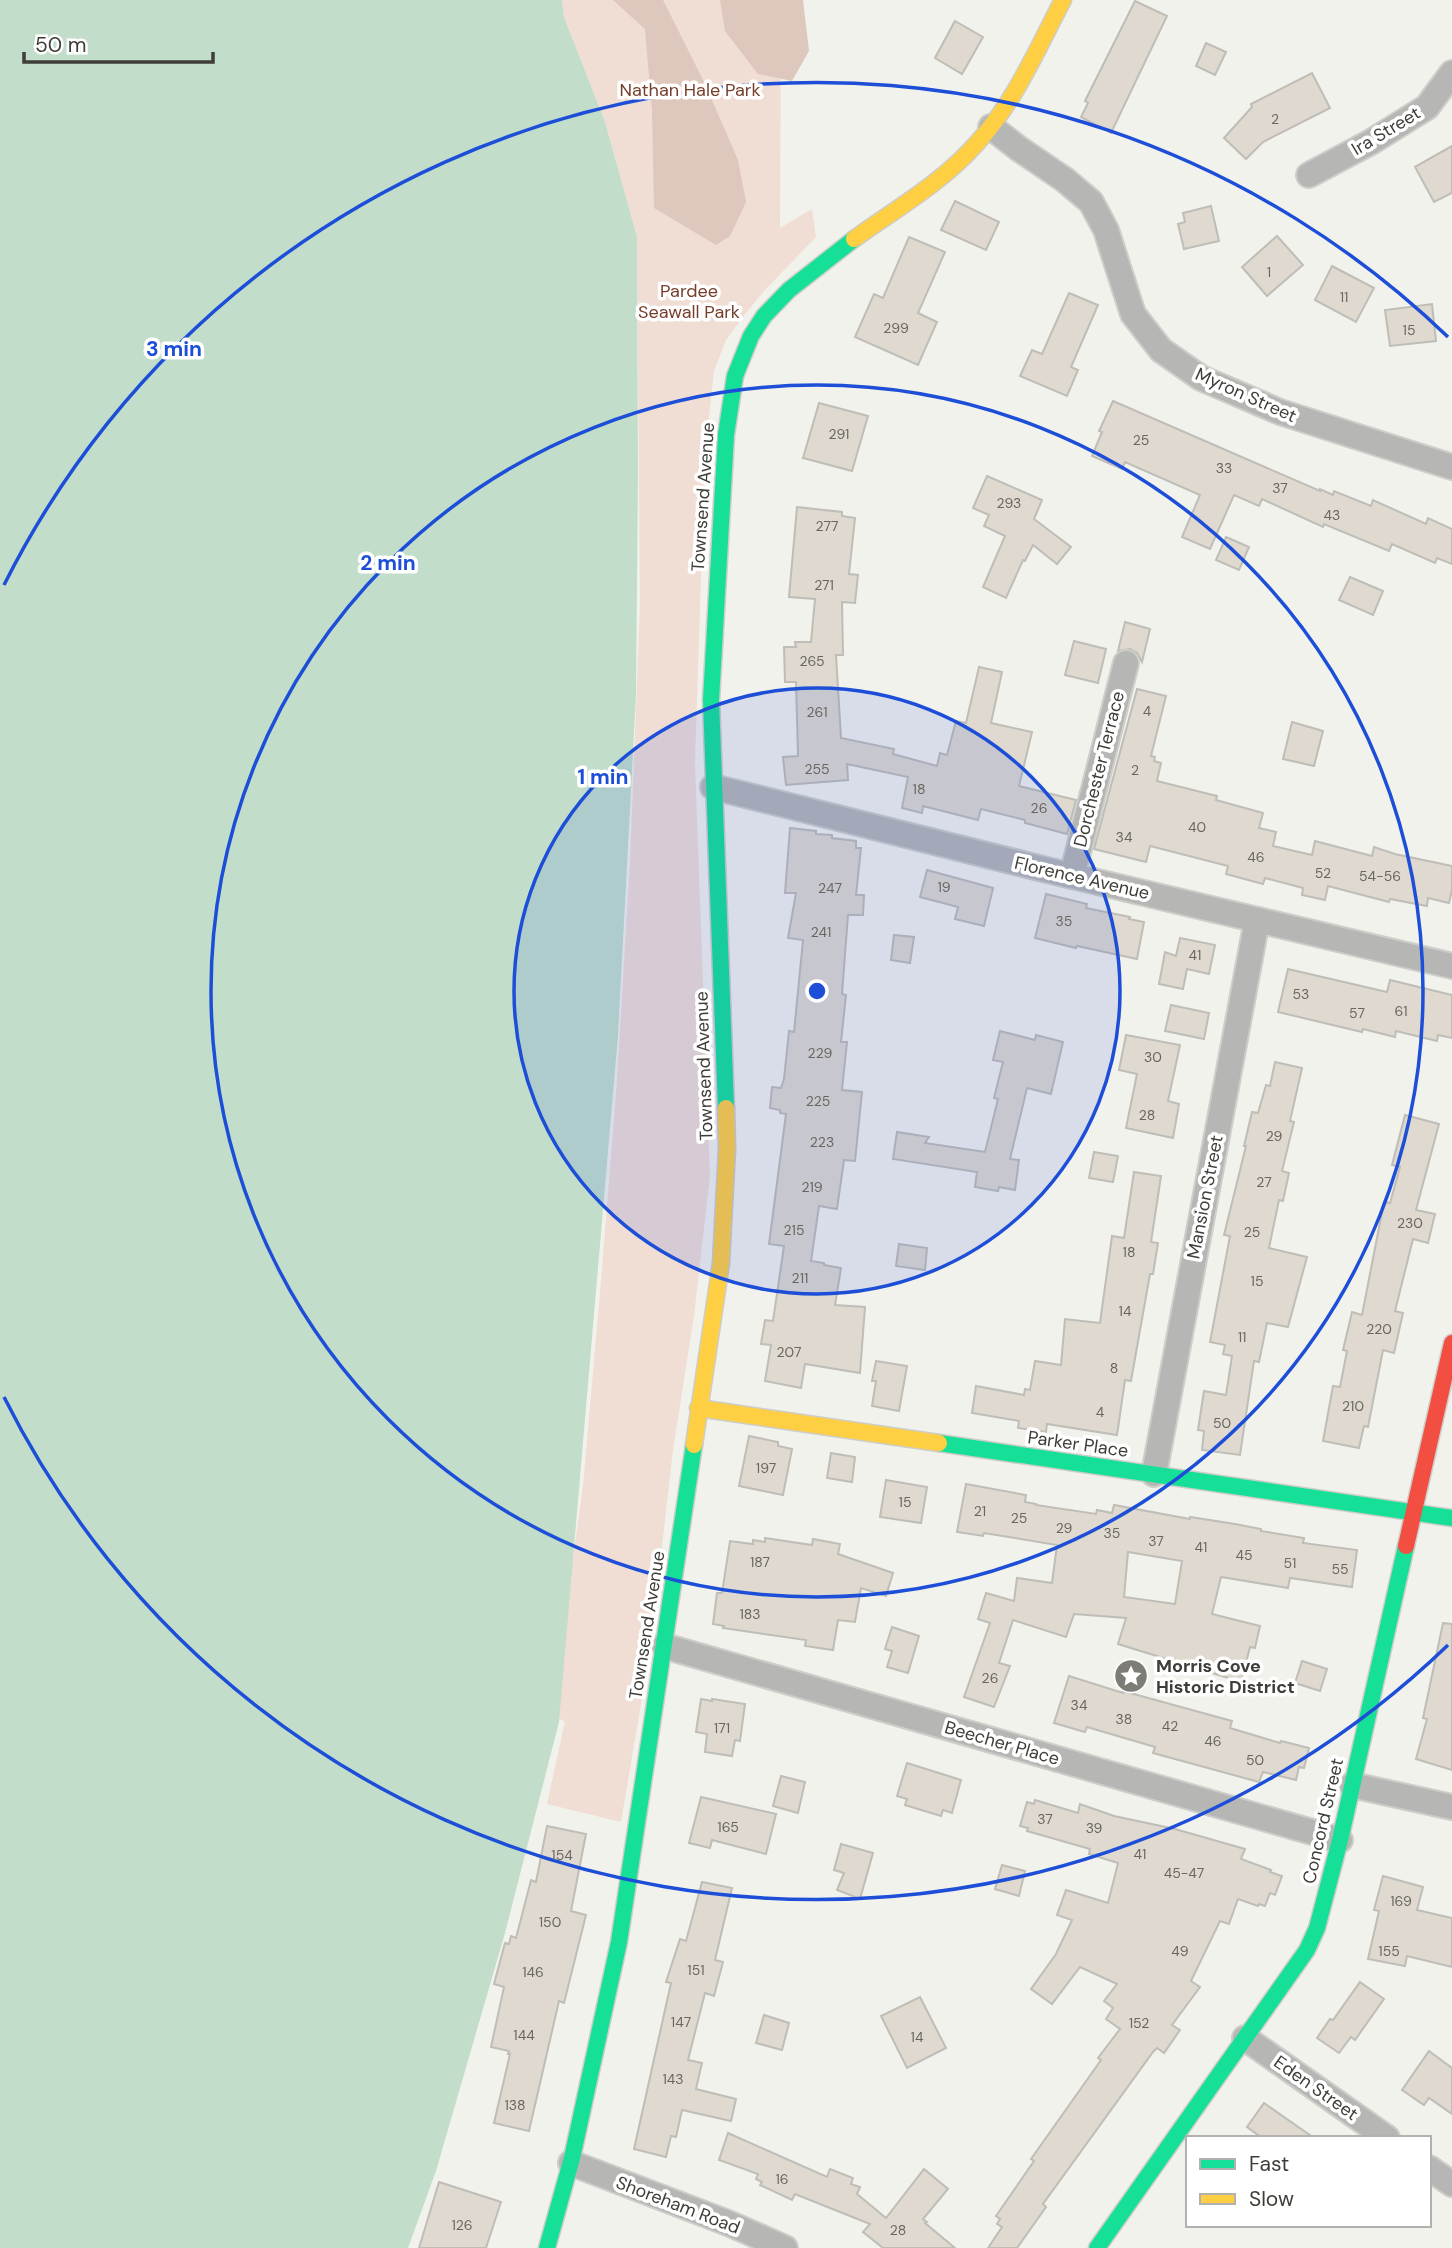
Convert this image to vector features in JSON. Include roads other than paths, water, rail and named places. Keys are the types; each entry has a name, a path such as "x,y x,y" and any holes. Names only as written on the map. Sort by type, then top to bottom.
{"main road":[{"name":"Townsend Avenue","path":"547,2248 571,2163 619,1942 720,1264 727,1149 710,700 726,435 735,376 745,348 764,316 789,290 837,251 948,172 991,127 1029,67 1063,0"},
{"name":"Concord Street","path":"1097,2248 1307,1950 1317,1928 1340,1840 1452,1343"},
{"name":"Parker Place","path":"698,1408 1452,1518"}],"street":[{"name":"Ira Street","path":"1308,175 1371,142 1427,107 1452,73"},
{"name":"Myron Street","path":"991,127 1091,202 1106,230 1133,314 1161,350 1201,378 1280,412 1452,467"},
{"name":"Dorchester Terrace","path":"1072,876 1126,663"},
{"name":"Florence Avenue","path":"713,787 1452,966"},
{"name":"Mansion Street","path":"1154,1475 1256,920"},
{"name":"Beecher Place","path":"664,1646 1340,1840"},
{"path":"1352,1785 1452,1807"},
{"name":"Eden Street","path":"1245,2038 1384,2136"},
{"name":"Shoreham Road","path":"571,2163 728,2223 785,2248"},
{"path":"1431,2169 1452,2184"}],"place":[{"name":"Morris Cove Historic District","path":"1131,1676"}],"park label":[{"name":"Nathan Hale Park","path":"690,90"},
{"name":"Pardee Seawall Park","path":"689,301"}]}
